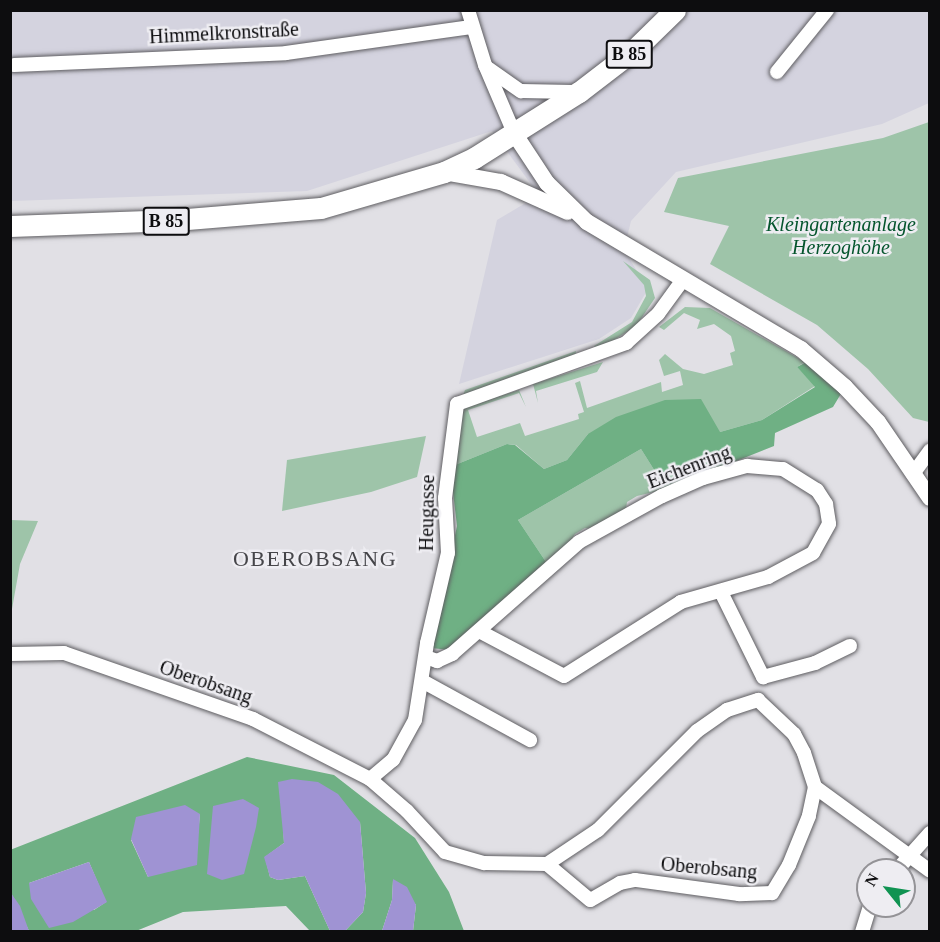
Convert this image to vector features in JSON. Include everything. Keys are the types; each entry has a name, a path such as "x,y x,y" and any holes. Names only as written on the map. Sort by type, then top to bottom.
{"main road":[{"name":"B 85","path":"10,226 175,220 321,208 444,171 579,92 635,49 675,10"}],"street":[{"path":"468,10 471,27 485,65 514,132 547,183 587,222"},
{"path":"777,72 827,10"},
{"name":"Himmelkronstraße","path":"14,65 286,53 471,27"},
{"path":"485,65 521,91 579,92"},
{"path":"444,171 512,186 587,222 806,354 879,422 930,498"},
{"name":"Heugasse","path":"426,657 448,553 445,498 457,404 626,343 658,314 682,281"},
{"path":"913,474 930,451"},
{"name":"Eichenring","path":"426,657 437,661 452,654 579,542 662,496 703,478 747,466 768,466 798,475 817,490 826,504 829,524 823,540 813,553 792,566 722,594 703,593 681,602 564,676 479,631"},
{"path":"722,594 763,677 758,700"},
{"path":"763,677 815,663 850,646"},
{"name":"Oberobsang","path":"15,653 64,653 253,719 370,779 407,811 445,852 484,863 547,864 590,900 620,883 635,880 739,894 772,892 789,865 810,816 815,787"},
{"path":"370,779 393,760 415,720 426,657"},
{"path":"423,682 530,740"},
{"path":"758,700 794,734 815,787 930,871"},
{"path":"547,864 598,830 698,731 727,710 758,700"},
{"path":"909,856 930,833"}],"shaded area":[{"path":"10,11 929,11 929,103 882,124 676,172 631,221 624,250 648,289 631,318 599,339 459,384 497,220 539,195 492,131 307,191 11,201"},
{"path":"292,779 318,782 338,794 360,822 366,893 363,912 345,931 330,931 305,876 278,880 270,877 264,857 284,843 278,782"},
{"path":"243,799 259,808 244,874 222,880 207,874 213,806"},
{"path":"185,805 200,814 197,865 148,877 131,839 136,817"},
{"path":"89,862 107,902 73,922 49,928 31,899 29,883"},
{"path":"393,879 407,887 416,905 413,931 382,931 392,900"},
{"path":"11,893 20,906 29,931 11,931"}],"green space":[{"name":"Kleingartenanlage Herzoghöhe","path":"930,122 929,422 913,418 868,369 817,325 710,264 729,226 664,212 678,178 883,138"},
{"path":"623,261 650,280 655,298 636,326 598,350 594,346 632,322 646,296 644,285"},
{"path":"685,307 710,308 805,362 797,367 815,386 762,420 720,432 588,434 567,460 544,469 516,445 507,444 450,467 464,407 519,390 526,407 519,393 468,410 477,437 520,423 525,436 579,419 578,414 584,412 575,383 580,381 587,408 661,382 662,392 683,385 680,371 664,376 659,360 665,354 683,369 704,374 733,365 730,353 735,351 731,336 714,324 697,329 700,320 684,313 664,330 659,327"},
{"path":"576,351 575,358 463,395 465,390"},
{"path":"812,359 845,387 833,407 775,433 774,446 666,489 641,449 518,520 546,562 450,650 431,648 457,526 450,467 507,444 515,445 544,469 567,460 588,434 616,417 665,400 701,399 720,432 762,420 815,387 797,367"},
{"path":"603,362 597,372 536,391 538,403 533,384"},
{"path":"426,436 417,477 371,492 282,511 287,460"},
{"path":"641,449 666,489 637,496 627,502 626,509 593,529 585,528 575,534 567,547 546,562 518,520"},
{"path":"11,520 38,521 20,564 12,609"},
{"path":"247,757 334,775 415,838 449,892 464,931 413,931 416,905 393,880 392,900 382,931 345,931 363,912 366,893 360,822 283,823 284,843 265,857 270,877 278,880 305,876 330,931 310,931 286,906 183,912 136,931 29,931 11,893 10,850","holes":["200,814 198,834 148,877 131,840","89,862 106,902 94,910 29,883"]}],"district":[{"name":"OBEROBSANG","path":"315,559"}]}
